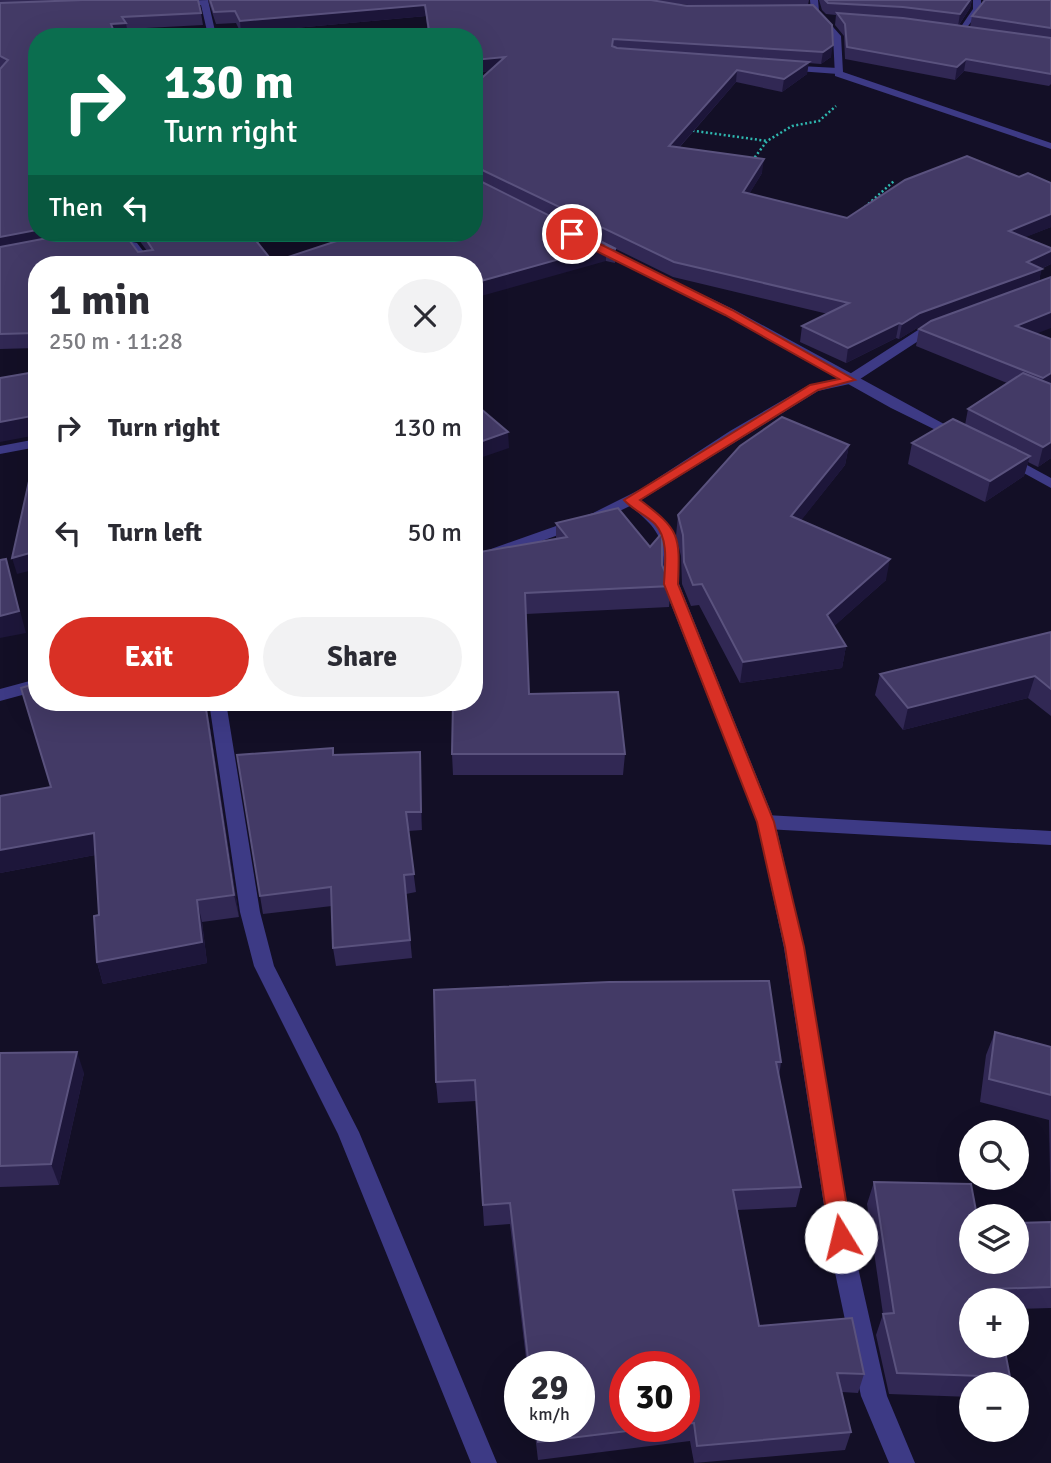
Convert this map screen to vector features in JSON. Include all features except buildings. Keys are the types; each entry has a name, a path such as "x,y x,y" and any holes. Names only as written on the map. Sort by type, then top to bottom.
{"street":[{"path":"972,34 955,31 977,9 977,0"},
{"path":"164,4 205,2 210,28"},
{"path":"816,10 837,36 838,74 1051,146"},
{"path":"802,11 816,10 833,20"},
{"path":"769,66 838,71"},
{"path":"584,240 729,312 849,380 971,441"},
{"path":"130,242 136,245 142,256"},
{"path":"483,557 598,516 631,500 814,388 849,380 922,333 956,320"},
{"path":"0,450 28,445"},
{"path":"997,453 1051,484"},
{"path":"631,500 663,523 672,551 671,584 766,822 794,947 848,1276 874,1396 902,1463"},
{"path":"0,695 28,687"},
{"path":"218,711 250,912 264,966 348,1132 484,1463"},
{"path":"766,822 1051,838"}],"path":[{"path":"751,163 767,141 792,126 820,121 863,83"},
{"path":"680,130 767,141"},
{"path":"859,212 894,181"}],"route":[{"path":"572,234 729,312 849,380 814,388 631,500 663,523 672,551 671,584 766,822 794,947 841,1237"}]}
